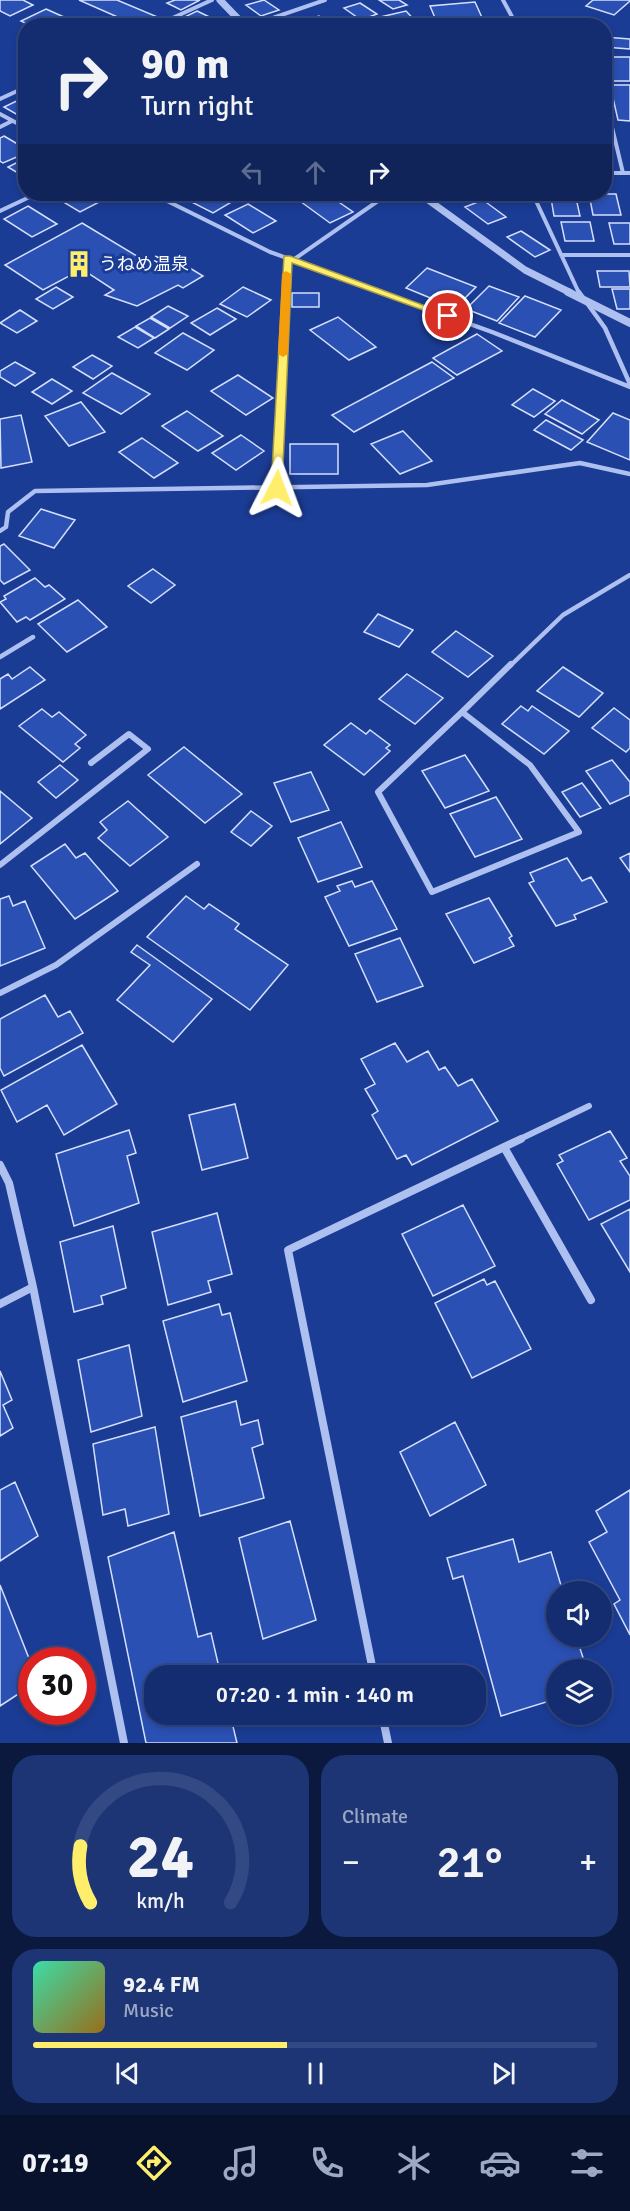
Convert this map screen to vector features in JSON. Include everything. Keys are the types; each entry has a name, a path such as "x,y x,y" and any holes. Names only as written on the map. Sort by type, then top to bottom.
{"street":[{"path":"173,18 212,0"},
{"path":"220,0 237,18"},
{"path":"273,18 326,0"},
{"path":"504,0 513,18"},
{"path":"0,99 18,91"},
{"path":"0,114 18,124"},
{"path":"0,127 12,121"},
{"path":"612,127 623,173"},
{"path":"612,173 630,173"},
{"path":"0,211 21,201"},
{"path":"167,201 270,252 492,332 630,386"},
{"path":"290,259 377,201"},
{"path":"429,201 525,270 630,323"},
{"path":"537,201 582,299 606,327 630,386"},
{"path":"561,255 630,255"},
{"path":"277,488 290,259"},
{"path":"0,531 6,527 8,512 35,492 427,485 580,463 630,474"},
{"path":"461,711 531,765 579,832 432,892 378,792 461,711 563,615 630,575"},
{"path":"0,657 33,637"},
{"path":"0,865 148,749 129,734 91,763"},
{"path":"0,993 56,965 196,864"},
{"path":"372,1665 288,1250 589,1106"},
{"path":"504,1147 591,1300"},
{"path":"0,1165 9,1183 33,1287 124,1743"},
{"path":"0,1304 33,1287"},
{"path":"384,1725 388,1743"}],"building":[{"path":"0,0 23,0 33,5 10,16 0,11"},
{"path":"79,0 117,0 160,18 120,18"},
{"path":"175,0 200,0 181,10 167,3"},
{"path":"264,0 279,10 261,16 246,5"},
{"path":"379,0 399,0 407,5 393,9"},
{"path":"593,0 630,1 614,15 586,6"},
{"path":"475,2 482,18 435,18 430,6"},
{"path":"360,3 377,14 358,18 344,8"},
{"path":"46,9 66,18 27,18"},
{"path":"197,11 212,18 183,18"},
{"path":"406,11 413,18 376,18"},
{"path":"612,38 630,39 630,49 612,48"},
{"path":"612,57 630,57 630,81 612,81"},
{"path":"612,85 630,85 630,121 618,120"},
{"path":"18,100 18,115 4,107"},
{"path":"4,136 18,144 18,156 3,163 0,161 0,138"},
{"path":"18,162 18,173 8,167"},
{"path":"612,194 616,194 621,215 593,215 590,201 612,201"},
{"path":"62,201 101,201 80,212"},
{"path":"190,201 233,201 213,213"},
{"path":"300,201 337,201 353,212 330,223"},
{"path":"484,201 506,217 488,224 465,207"},
{"path":"552,201 577,201 580,216 554,216"},
{"path":"248,204 276,221 253,233 225,215"},
{"path":"28,206 57,224 32,237 4,219"},
{"path":"561,222 590,222 594,241 565,241"},
{"name":"うねめ温泉","path":"82,223 160,270 170,268 180,262 203,276 183,288 178,285 137,306 105,295 114,290 82,269 43,290 5,265"},
{"path":"609,223 630,223 630,244 614,244"},
{"path":"521,231 550,250 535,257 507,237"},
{"path":"427,268 476,287 455,308 406,288"},
{"path":"597,271 629,271 630,287 600,287"},
{"path":"489,286 519,297 497,321 466,309"},
{"path":"56,287 73,297 53,309 36,299"},
{"path":"243,287 271,300 247,317 220,304"},
{"path":"612,289 630,289 630,309 617,309"},
{"path":"292,293 319,293 319,307 292,307"},
{"path":"525,296 561,310 535,337 499,323"},
{"path":"168,306 188,316 170,328 151,317"},
{"path":"217,308 236,319 210,335 191,323"},
{"path":"20,310 37,321 17,333 0,323"},
{"path":"338,317 376,347 349,360 310,330"},
{"path":"150,318 169,329 155,338 136,326"},
{"path":"135,327 154,338 138,348 118,337"},
{"path":"183,333 214,350 187,370 155,353"},
{"path":"477,334 502,351 457,375 433,358"},
{"path":"92,355 112,366 93,379 73,367"},
{"path":"15,362 35,373 15,386 0,377 0,371"},
{"path":"432,362 454,378 354,432 332,415"},
{"path":"112,373 150,394 121,414 83,393"},
{"path":"238,375 273,398 246,415 211,391"},
{"path":"52,379 72,391 52,404 32,392"},
{"path":"533,389 555,401 534,417 512,405"},
{"path":"562,400 599,420 582,434 545,414"},
{"path":"81,402 105,432 69,446 45,416"},
{"path":"187,411 223,436 198,451 162,426"},
{"path":"613,413 630,420 630,460 587,442"},
{"path":"21,415 32,462 1,468 0,419"},
{"path":"546,420 583,440 571,450 534,430"},
{"path":"403,431 432,461 400,474 371,444"},
{"path":"241,435 264,451 236,470 212,453"},
{"path":"142,438 178,463 154,478 119,452"},
{"path":"290,444 338,444 338,474 290,474"},
{"path":"41,509 75,520 54,548 19,536"},
{"path":"4,544 30,570 4,584 0,580 0,546"},
{"path":"153,569 175,585 151,603 128,586"},
{"path":"35,578 45,587 49,585 65,599 30,620 26,617 17,622 0,602 6,599 4,596"},
{"path":"78,600 107,627 67,652 38,624"},
{"path":"378,614 413,630 399,647 364,632"},
{"path":"456,631 493,656 468,677 432,652"},
{"path":"30,667 45,680 0,709 0,679 8,674 12,679"},
{"path":"563,667 603,693 579,717 537,691"},
{"path":"407,674 443,698 415,724 379,699"},
{"path":"521,706 528,711 532,706 569,731 544,754 502,724"},
{"path":"614,708 630,720 630,748 626,752 592,728"},
{"path":"42,709 52,717 59,712 86,735 75,744 80,748 63,762 19,726"},
{"path":"351,723 366,734 370,730 390,745 386,748 390,751 364,775 324,745"},
{"path":"184,747 242,794 205,823 148,775"},
{"path":"465,755 489,791 445,808 422,771"},
{"path":"612,760 630,782 630,795 610,804 586,771"},
{"path":"60,765 78,780 56,798 38,782"},
{"path":"311,772 329,810 291,822 274,783"},
{"path":"582,783 601,808 580,817 562,792"},
{"path":"0,791 32,818 0,844"},
{"path":"496,797 522,839 475,857 450,814"},
{"path":"128,801 168,837 130,866 98,838 107,830 100,822"},
{"path":"251,811 272,826 251,846 231,832"},
{"path":"341,822 362,867 318,882 298,838"},
{"path":"65,844 76,858 85,853 118,891 75,919 31,866"},
{"path":"630,853 630,872 620,858"},
{"path":"567,858 582,881 591,877 607,902 574,915 576,919 556,926 529,883 534,881 530,873"},
{"path":"352,881 355,887 372,881 397,929 349,946 325,897 340,891 337,886"},
{"path":"9,896 13,906 25,901 45,948 0,966 0,899"},
{"path":"186,896 204,909 209,904 239,924 235,929 288,965 250,1010 147,937"},
{"path":"489,898 512,936 509,938 514,946 474,963 446,914"},
{"path":"400,938 423,986 377,1002 355,954"},
{"path":"137,945 212,999 173,1042 117,1000 150,965 131,952"},
{"path":"45,995 58,1017 70,1011 83,1033 4,1076 0,1068 0,1019"},
{"path":"395,1043 407,1062 428,1051 439,1070 445,1067 458,1086 472,1079 498,1121 412,1165 406,1155 397,1159 372,1115 378,1111 365,1089 375,1084 361,1059"},
{"path":"82,1045 117,1104 64,1135 47,1105 17,1122 1,1090"},
{"path":"235,1104 248,1158 202,1170 189,1115"},
{"path":"129,1130 136,1153 127,1156 139,1203 74,1226 56,1154"},
{"path":"610,1131 627,1158 620,1161 630,1176 630,1200 589,1220 557,1164 563,1161 559,1155"},
{"path":"463,1205 495,1266 433,1296 402,1234"},
{"path":"630,1209 630,1272 601,1224"},
{"path":"217,1213 232,1274 208,1281 211,1292 168,1305 152,1232"},
{"path":"113,1226 126,1288 101,1296 103,1304 74,1312 60,1242"},
{"path":"484,1279 487,1285 495,1281 531,1349 472,1378 435,1303"},
{"path":"219,1304 222,1315 230,1313 247,1381 183,1402 163,1321"},
{"path":"129,1345 142,1416 91,1432 78,1360"},
{"path":"0,1371 12,1400 3,1405 13,1428 0,1436"},
{"path":"236,1401 241,1425 258,1420 263,1444 252,1448 264,1498 200,1516 181,1417"},
{"path":"455,1422 486,1485 430,1516 400,1452"},
{"path":"155,1427 169,1514 128,1526 125,1509 103,1515 93,1444"},
{"path":"15,1482 38,1536 0,1561 0,1490"},
{"path":"630,1490 630,1635 614,1604 620,1600 612,1581 610,1581 589,1542 607,1532 596,1511"},
{"path":"290,1521 316,1620 263,1639 239,1538"},
{"path":"174,1532 198,1637 211,1633 218,1665 144,1665 144,1725 233,1725 237,1743 146,1743 108,1557"},
{"path":"513,1539 519,1562 551,1552 560,1581 546,1581 546,1647 580,1647 583,1659 546,1659 546,1702 501,1716 463,1576 453,1579 447,1558"},
{"path":"0,1585 24,1647 18,1647 18,1694 0,1706"}],"slow traffic":[{"path":"283,354 286,274"}],"place":[{"name":"うねめ温泉","path":"79,264"}],"route":[{"path":"277,488 287,258 448,316"}]}
